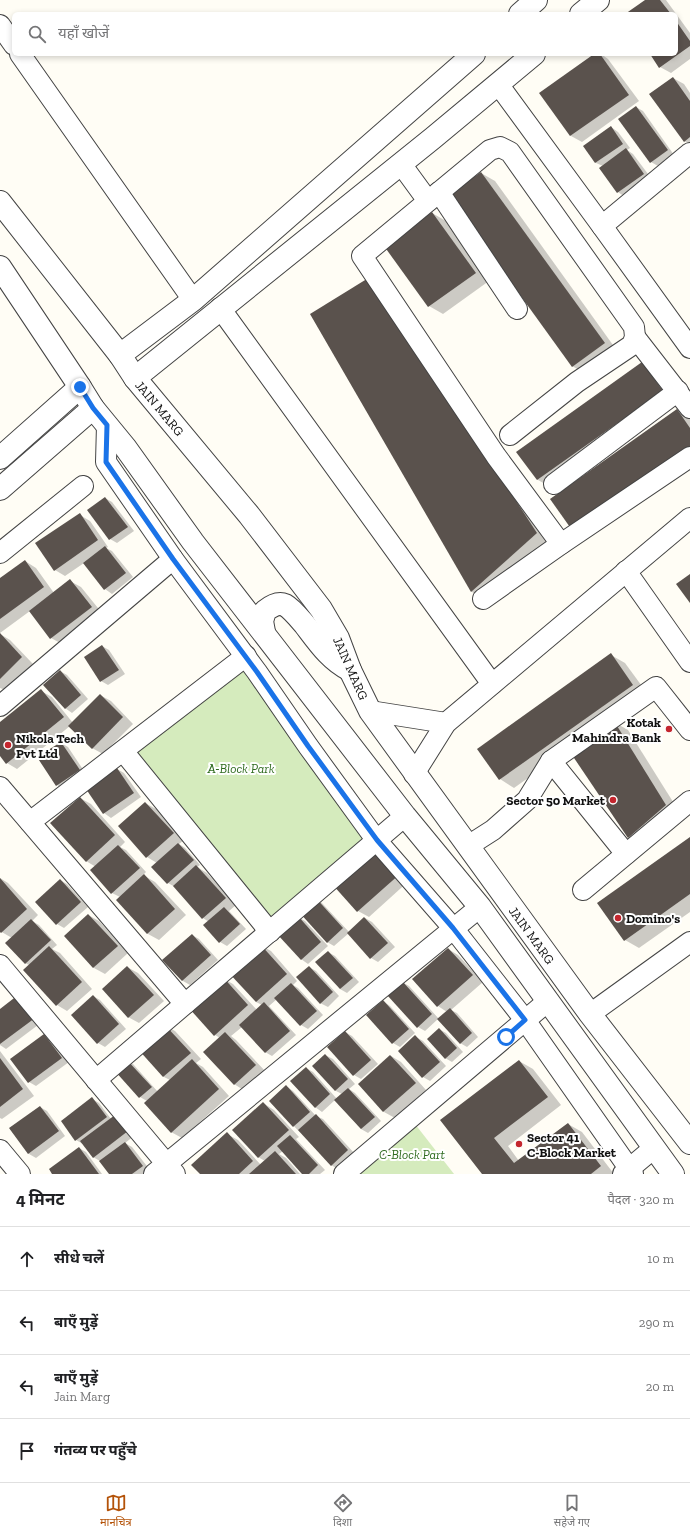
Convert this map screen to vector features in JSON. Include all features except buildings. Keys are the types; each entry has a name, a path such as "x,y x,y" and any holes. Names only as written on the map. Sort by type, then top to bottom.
{"street":[{"path":"522,12 536,0"},
{"path":"583,12 598,0"},
{"path":"0,25 12,42"},
{"path":"21,56 193,300"},
{"path":"120,355 193,300 472,56"},
{"path":"135,378 220,308 401,164 532,56"},
{"path":"498,84 690,348"},
{"path":"561,544 496,456 362,256 490,150 500,147 510,152 634,327 636,337 690,408"},
{"path":"602,226 690,153"},
{"path":"401,164 434,197 517,309"},
{"name":"JAIN MARG","path":"0,202 120,355 135,378 249,515 321,609 338,638 350,670 370,711 414,774 590,1014 690,1143"},
{"name":"JAIN MARG","path":"0,267 93,408 125,447 193,542 405,816 480,907 673,1174"},
{"path":"220,308 492,684"},
{"path":"510,434 577,382 632,345 636,337"},
{"path":"0,458 80,387"},
{"path":"554,484 678,391"},
{"path":"0,489 93,408"},
{"path":"107,425 106,462 173,559 246,656 308,746 377,840 453,928 525,1020 628,1172 654,1148"},
{"path":"482,599 690,457"},
{"path":"0,553 83,486"},
{"path":"414,774 446,723 690,518"},
{"path":"0,706 173,559"},
{"path":"626,572 690,662"},
{"path":"264,632 262,621 265,611 276,605 284,605 298,616 330,657 340,665 350,670"},
{"path":"30,822 246,656"},
{"path":"468,846 493,830 527,800 551,761 656,687 690,730"},
{"path":"370,711 446,723"},
{"path":"123,751 270,932"},
{"path":"551,761 626,854"},
{"path":"0,787 185,1004"},
{"path":"583,890 690,801"},
{"path":"96,1080 405,816"},
{"path":"0,965 96,1080 165,1171 453,928 480,907"},
{"path":"590,1014 688,949"},
{"path":"344,1174 548,1001"},
{"path":"0,1150 20,1174"}],"green space":[{"name":"A-Block Park","path":"254,655 380,828 270,926 130,753"},
{"name":"C-Block Part","path":"415,1124 454,1174 356,1174"}],"place":[{"name":"Kotak Mahindra Bank","path":"669,729"},
{"name":"Nikola Tech Pvt Ltd","path":"8,745"},
{"name":"Sector 50 Market","path":"613,800"},
{"name":"Domino's","path":"618,918"},
{"name":"Sector 41 C-Block Market","path":"519,1144"}],"route":[{"path":"80,387 93,408 107,425 106,462 173,559 257,672 308,746 377,840 453,928 525,1020 506,1037"}]}
